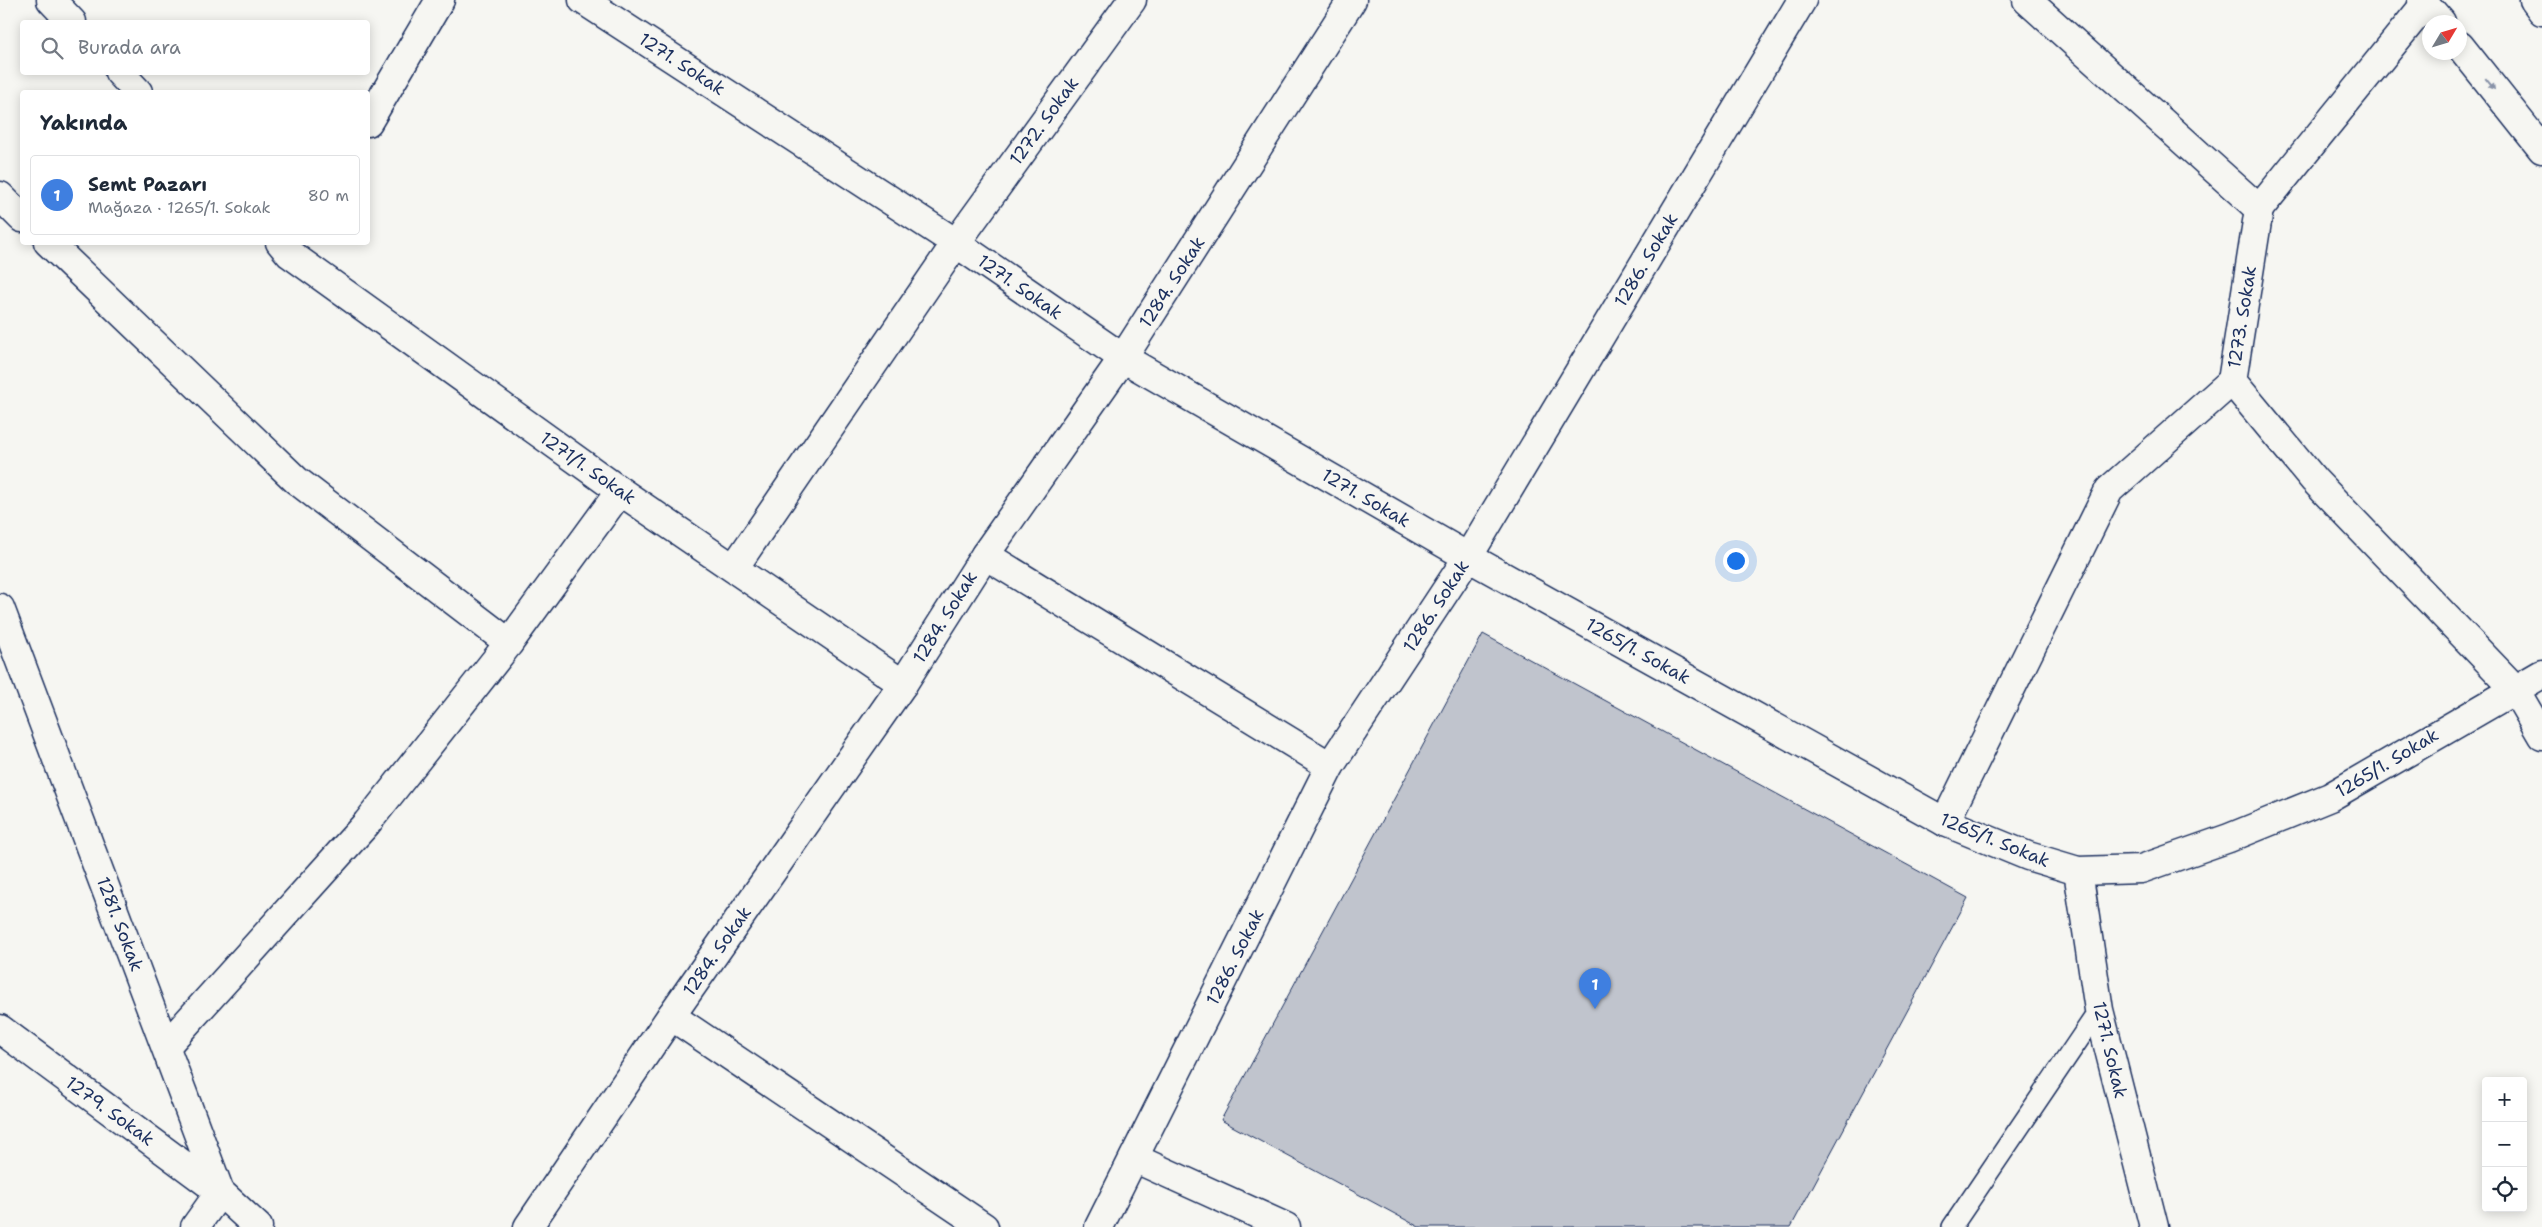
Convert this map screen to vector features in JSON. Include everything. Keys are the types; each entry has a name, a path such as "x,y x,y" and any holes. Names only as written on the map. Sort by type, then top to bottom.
{"street":[{"path":"51,0 70,20"},
{"path":"370,119 440,0"},
{"name":"1271. Sokak","path":"583,0 956,243 1123,358 1468,557"},
{"name":"1272. Sokak","path":"734,568 956,243 1132,0"},
{"name":"1284. Sokak","path":"528,1227 671,1016 903,684 985,555 1123,358 1352,0"},
{"name":"1286. Sokak","path":"1099,1227 1330,766 1468,557 1802,0"},
{"path":"2027,0 2259,209 2430,9"},
{"path":"2534,0 2542,11"},
{"path":"2467,55 2542,149"},
{"path":"122,75 136,90"},
{"path":"0,196 20,216"},
{"name":"1273. Sokak","path":"2259,209 2232,381 2314,480 2514,688 2542,736"},
{"path":"51,245 296,480 509,643"},
{"name":"1271/1. Sokak","path":"289,246 620,491 903,684"},
{"path":"1945,822 2109,490 2232,381"},
{"path":"166,1046 367,823 509,643 620,491"},
{"path":"985,555 1330,766"},
{"name":"1265/1. Sokak","path":"1468,557 1945,822 2028,856 2078,871 2141,869 2229,838 2330,797 2514,688 2542,674"},
{"name":"1281. Sokak","path":"0,608 220,1192 258,1227"},
{"name":"1271. Sokak","path":"2078,871 2099,1010 2154,1227"},
{"path":"671,1016 984,1227"},
{"name":"1279. Sokak","path":"0,1029 220,1192"},
{"path":"1134,1158 1286,1227"},
{"path":"195,1227 220,1192"}],"lane":[{"path":"1952,1227 2099,1010"}],"building":[{"path":"1483,634 1968,898 1791,1227 1419,1227 1221,1120"}],"place":[{"name":"Semt Pazarı","path":"1595,1009"}]}
